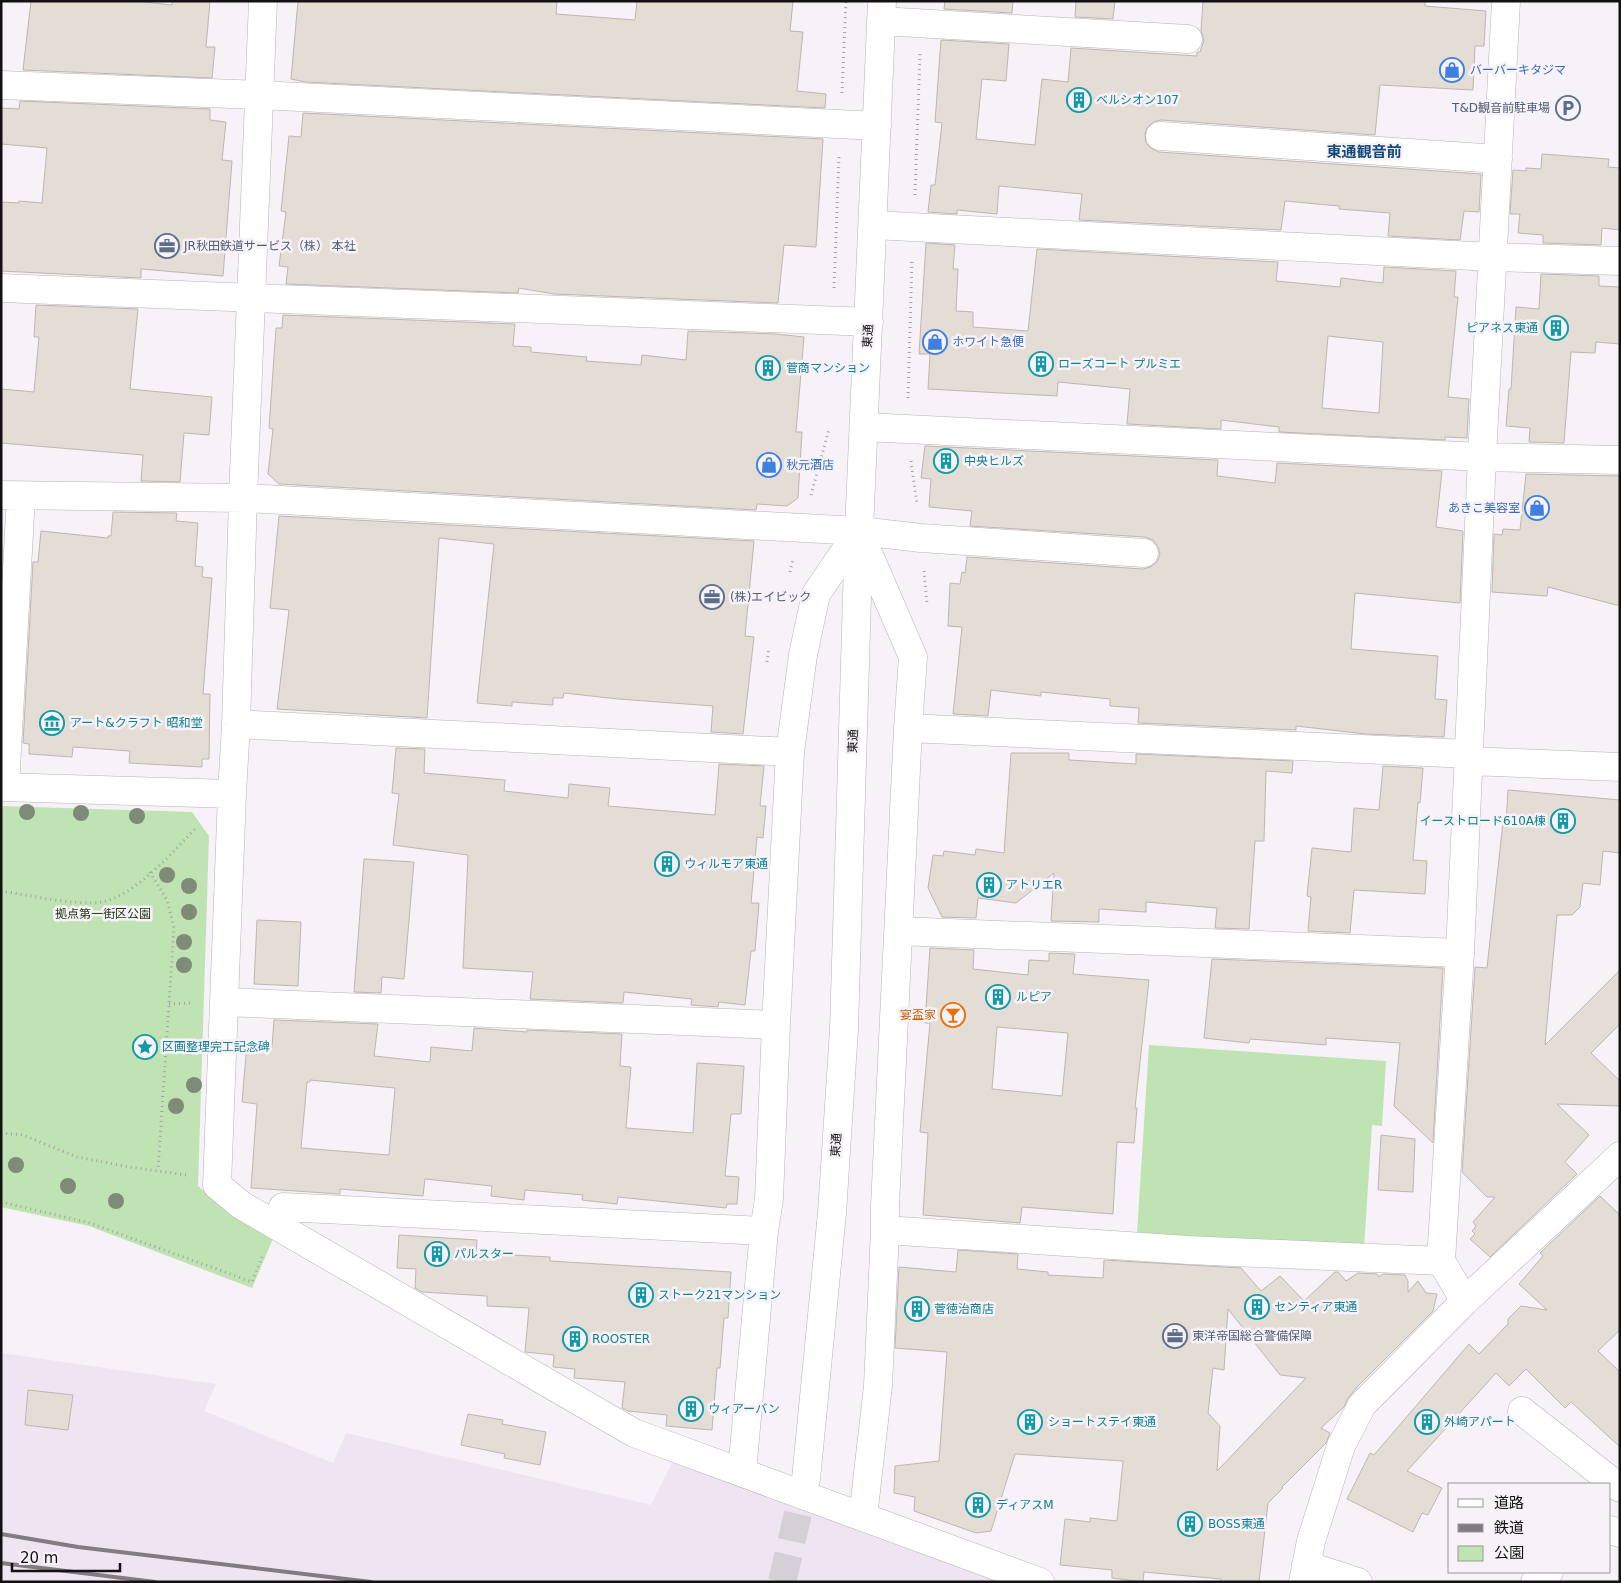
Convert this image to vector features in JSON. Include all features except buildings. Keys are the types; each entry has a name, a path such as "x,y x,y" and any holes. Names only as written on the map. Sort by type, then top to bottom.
{"street":[{"path":"263,1 217,1186 241,1205 634,1433 1040,1582"},
{"path":"1466,1301 1441,1261 1460,952 1482,457 1506,1"},
{"path":"882,11 1188,39"},
{"name":"東通","path":"806,1479 832,1213 844,1029 859,531 882,11"},
{"path":"1,85 259,95 877,126"},
{"path":"1160,136 1498,159"},
{"path":"873,225 1492,257 1620,261"},
{"path":"1,288 869,322"},
{"path":"864,427 1482,457 1620,460"},
{"path":"232,794 3,787 11,496 243,498 859,531 921,538 1144,553"},
{"path":"859,531 913,657 885,1206 878,1386 863,1517"},
{"path":"742,1472 764,1232 769,1199 790,752 803,655 816,594 859,531"},
{"path":"236,724 790,752"},
{"path":"908,728 1469,757 1620,767"},
{"path":"899,931 1460,952"},
{"path":"224,1002 776,1025"},
{"path":"1358,1582 1304,1573 1311,1542 1341,1446 1362,1405 1466,1301 1620,1156"},
{"path":"276,1224 283,1207 764,1232"},
{"path":"885,1230 1188,1250 1441,1261"},
{"path":"1522,1411 1620,1488"},
{"path":"1535,1582 1548,1573"}],"path":[{"path":"1,891 79,902 102,902 122,894 140,883 232,794"},
{"path":"150,872 167,900 174,928 158,1170"},
{"path":"1,1133 23,1135 77,1157 129,1167 188,1175 217,1186"},
{"path":"1,1202 90,1222 252,1282 276,1224"}],"shaded area":[{"path":"1,1353 216,1384 204,1411 333,1463 346,1433 651,1505 672,1463 1019,1582 1,1582"}],"green space":[{"name":"拠点第一街区公園","path":"1,806 192,812 209,836 198,1186 211,1197 275,1234 252,1288 89,1226 1,1207"},
{"path":"1149,1045 1386,1061 1382,1126 1372,1125 1364,1248 1137,1233"}],"tunnel":[{"path":"782,1582 806,1479"}],"railway":[{"path":"1,1534 78,1547 371,1582"},
{"path":"1,1563 155,1582"}],"place":[{"name":"バーバーキタジマ","path":"1452,70"},
{"name":"ベルシオン107","path":"1079,100"},
{"name":"T&D観音前駐車場","path":"1568,108"},
{"name":"JR秋田鉄道サービス（株） 本社","path":"167,246"},
{"name":"ピアネス東通","path":"1556,328"},
{"name":"ホワイト急便","path":"935,342"},
{"name":"ローズコート プルミエ","path":"1041,364"},
{"name":"菅商マンション","path":"768,368"},
{"name":"中央ヒルズ","path":"946,461"},
{"name":"秋元酒店","path":"769,465"},
{"name":"あきこ美容室","path":"1537,508"},
{"name":"(株)エイビック","path":"712,597"},
{"name":"アート&クラフト 昭和堂","path":"52,723"},
{"name":"イーストロード610A棟","path":"1563,821"},
{"name":"ウィルモア東通","path":"667,864"},
{"name":"アトリエR","path":"989,885"},
{"name":"ルピア","path":"998,997"},
{"name":"宴盃家","path":"953,1015"},
{"name":"区画整理完工記念碑","path":"145,1047"},
{"name":"パルスター","path":"437,1254"},
{"name":"ストーク21マンション","path":"641,1295"},
{"name":"センティア東通","path":"1257,1307"},
{"name":"菅徳治商店","path":"917,1309"},
{"name":"東洋帝国総合警備保障","path":"1175,1336"},
{"name":"ROOSTER","path":"575,1339"},
{"name":"ウィアーバン","path":"691,1409"},
{"name":"ショートステイ東通","path":"1030,1422"},
{"name":"外崎アパート","path":"1427,1422"},
{"name":"ディアスM","path":"978,1505"},
{"name":"BOSS東通","path":"1190,1524"}],"district":[{"name":"東通観音前","path":"1364,152"}]}
